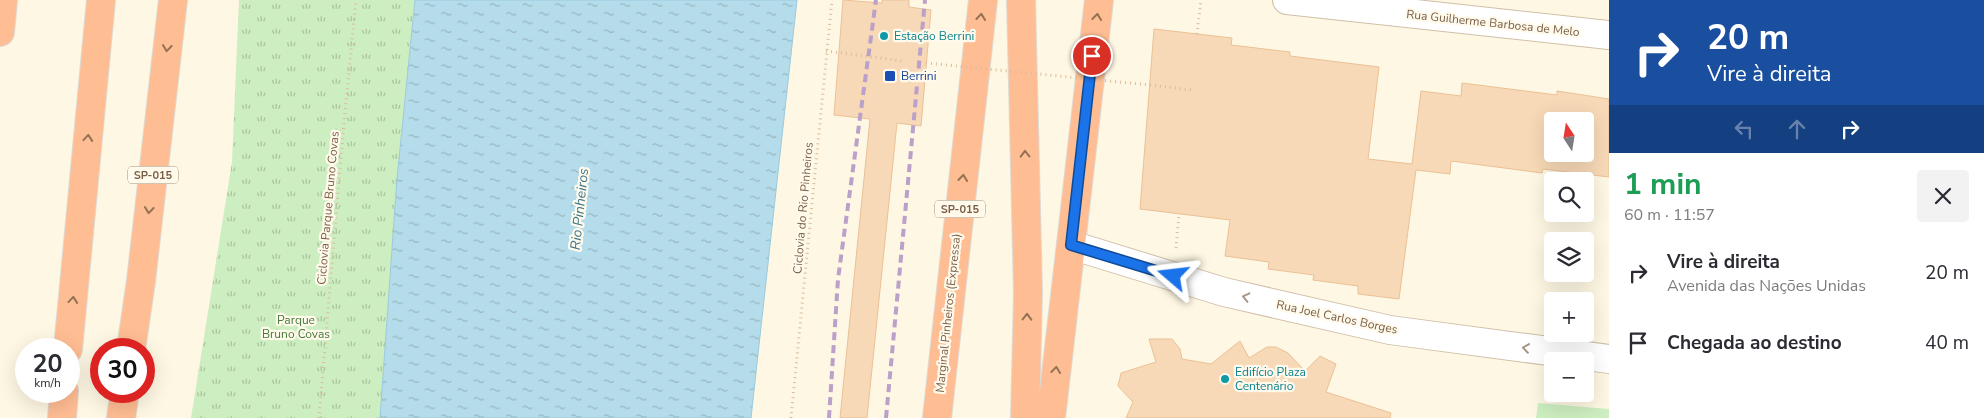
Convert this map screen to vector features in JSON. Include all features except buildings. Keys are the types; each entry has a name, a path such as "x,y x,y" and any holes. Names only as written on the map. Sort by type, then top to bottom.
{"highway":[{"path":"0,32 2,0"},
{"path":"69,338 101,0"},
{"name":"SP-015","path":"133,338 141,281 173,0"},
{"name":"Marginal Pinheiros (Expressa)","path":"937,418 983,0"},
{"path":"1021,0 1028,293 1025,418"},
{"path":"1051,418 1099,0"},
{"path":"62,418 63,403"},
{"path":"121,418 123,403"}],"street":[{"name":"Rua Guilherme Barbosa de Melo","path":"1287,0 1609,36"},
{"name":"Rua Joel Carlos Borges","path":"1071,245 1224,292 1390,330 1609,360"}],"path":[{"name":"Ciclovia Parque Bruno Covas","path":"319,418 356,0"},
{"name":"Ciclovia do Rio Pinheiros","path":"791,418 832,0"},
{"path":"1197,34 1201,0"},
{"path":"826,51 903,61"},
{"path":"926,63 1192,90"},
{"path":"1173,276 1179,214"}],"green space":[{"name":"Parque Bruno Covas","path":"239,0 415,0 397,179 380,418 191,418 232,162"},
{"path":"1538,403 1609,409 1609,418 1536,418"}],"water":[{"name":"Rio Pinheiros","path":"415,0 797,0 751,418 380,418 397,179"}],"railway":[{"path":"829,418 838,279 876,0"},
{"path":"886,418 925,0"}],"place":[{"name":"Estação Berrini","path":"884,36"},
{"name":"Berrini","path":"890,76"},
{"name":"Edifício Plaza Centenário","path":"1225,379"}],"route":[{"path":"1092,56 1071,245 1173,276"}]}
